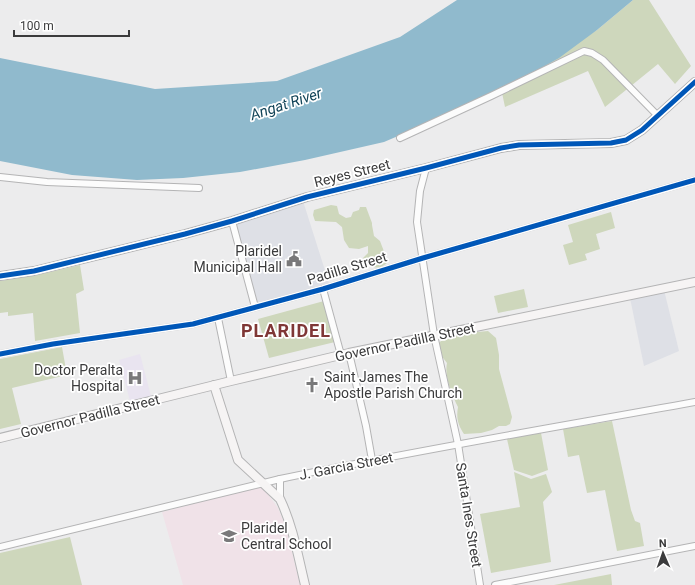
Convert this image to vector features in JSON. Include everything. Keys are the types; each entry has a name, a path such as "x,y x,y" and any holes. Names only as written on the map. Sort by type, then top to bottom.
{"street":[{"path":"400,138 584,51 592,53 603,60 658,116"},
{"name":"Reyes Street","path":"0,276 41,270 232,221 307,197 501,148 518,145 611,143 626,140 642,130 695,82"},
{"name":"Santa Ines Street","path":"426,168 420,191 417,222 434,335 458,444 480,585"},
{"path":"0,177 47,182 199,188"},
{"name":"Padilla Street","path":"0,354 53,344 194,324 218,318 323,289 423,258 695,180"},
{"path":"232,221 255,307"},
{"name":"Governor Padilla Street","path":"0,438 349,353 695,282"},
{"path":"323,289 341,355"},
{"path":"218,318 231,381"},
{"path":"349,353 366,426 372,460"},
{"path":"214,385 238,460 280,499"},
{"name":"J. Garcia Street","path":"0,547 280,479 458,444 695,402"},
{"path":"280,479 280,499 292,528 305,585"},
{"path":"495,585 695,546"}],"shaded area":[{"path":"303,201 329,283 258,304 235,222"},
{"path":"664,290 679,351 644,366 630,298"},
{"name":"Doctor Peralta Hospital","path":"140,354 151,396 130,401 119,360"},
{"name":"Plaridel Central School","path":"262,486 278,508 286,527 300,585 183,585 162,512"}],"green space":[{"path":"633,0 649,0 691,66 675,84 658,64 605,107 588,71 505,107 501,88 597,30"},
{"path":"331,205 337,206 339,214 346,218 351,217 353,212 359,210 360,207 366,207 372,223 374,236 380,241 388,262 385,265 377,268 364,264 363,258 368,253 368,246 359,249 349,248 344,240 342,227 336,222 315,221 313,215 314,210"},
{"path":"611,212 615,228 596,234 600,249 585,254 587,260 569,265 563,245 573,242 568,225"},
{"path":"80,265 84,290 76,294 80,333 35,341 33,313 8,316 8,312 0,313 0,281 37,275"},
{"path":"524,289 528,307 498,313 494,296"},
{"path":"324,301 335,342 269,358 258,319"},
{"path":"488,331 496,338 499,355 499,369 512,417 510,424 506,426 499,426 481,433 464,434 460,428 457,415 458,407 448,380 446,368 447,363 440,354 438,343 453,336 463,336 467,333"},
{"path":"62,347 67,375 12,388 21,424 0,429 0,359"},
{"path":"612,421 631,510 635,521 640,523 644,546 617,551 605,490 587,493 579,455 568,457 563,429"},
{"path":"541,433 548,470 532,476 514,470 507,439"},
{"path":"514,472 531,479 546,474 552,492 543,502 551,562 491,573 480,514 520,507"},
{"path":"70,537 82,585 0,585 0,553"},
{"path":"611,574 612,585 554,585"}],"water":[{"name":"Angat River","path":"457,0 633,0 597,30 559,58 525,77 426,124 384,142 305,160 240,172 183,178 137,180 72,175 0,161 0,58 155,89 277,81 400,37"}],"cycle path":[{"path":"0,276 34,271 185,234 232,221 307,197 501,148 519,145 611,143 626,140 642,130 695,82"},
{"path":"0,354 53,344 193,324 323,289 423,258 695,180"}],"place":[{"name":"Plaridel Municipal Hall","path":"294,259"},
{"name":"Doctor Peralta Hospital","path":"135,378"},
{"name":"Saint James The Apostle Parish Church","path":"312,385"},
{"name":"Plaridel Central School","path":"229,536"}],"district":[{"name":"PLARIDEL","path":"286,331"}]}
